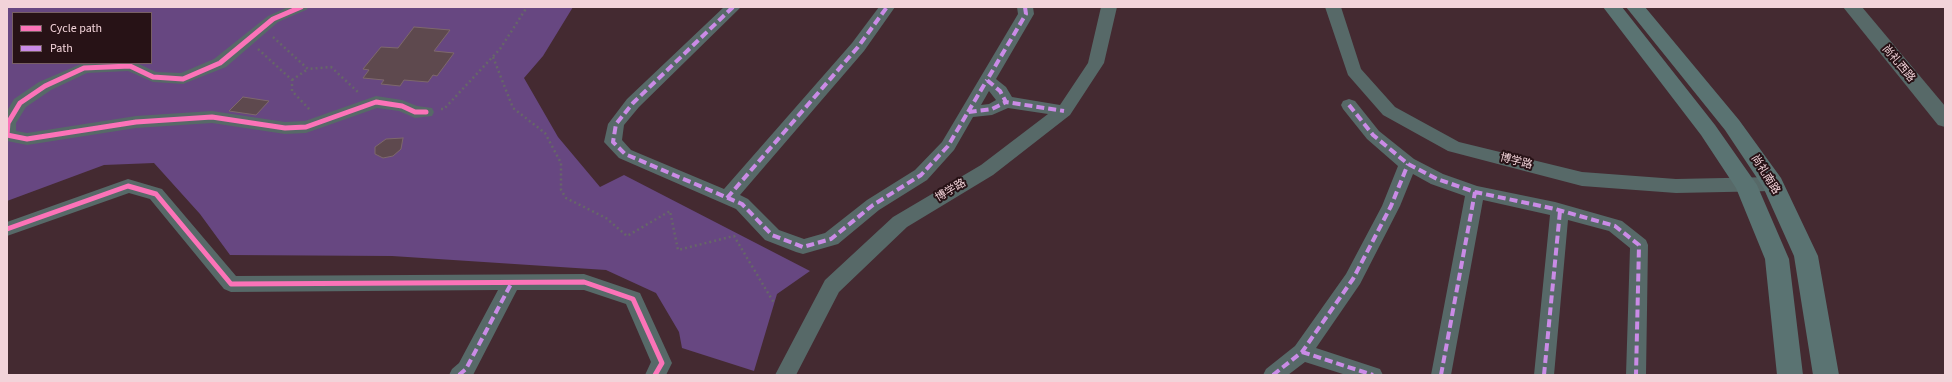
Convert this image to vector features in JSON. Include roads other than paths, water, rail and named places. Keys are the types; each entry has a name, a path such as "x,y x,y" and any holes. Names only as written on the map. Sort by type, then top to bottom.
{"main road":[{"name":"尚礼南路","path":"1612,7 1708,130 1746,185 1777,259 1790,375"},
{"name":"尚礼南路","path":"1635,7 1732,125 1773,184 1806,256 1826,375"}],"street":[{"path":"301,7 273,19 247,39 220,63 183,79 153,77 130,66 84,68 45,86 20,103 8,123 7,135 27,139 136,122 212,117 285,128 306,127 376,102 402,106 415,112 426,112"},
{"path":"733,7 633,103 616,124 613,142 625,154 742,204 772,235 803,247 831,238 873,205 921,175 948,146 1026,14 1025,7"},
{"path":"728,198 858,47 887,7"},
{"name":"博学路","path":"785,375 832,286 900,222 987,170 1064,111 1096,63 1109,7"},
{"name":"博学路","path":"1333,7 1354,71 1359,77 1389,111 1454,147 1582,179 1676,186 1773,184"},
{"name":"尚礼西路","path":"1852,7 1945,120"},
{"path":"987,80 1000,91 1006,102"},
{"path":"968,112 992,108 1006,102 1064,111"},
{"path":"1349,105 1372,135 1408,164 1437,179 1475,192 1560,211 1615,226 1639,245 1636,375"},
{"path":"1273,375 1302,352 1353,279 1391,206 1408,164"},
{"path":"7,229 128,186 156,194 230,284 584,282 633,299 662,363 655,375"},
{"path":"1441,375 1475,192"},
{"path":"1544,375 1560,211"},
{"path":"459,375 466,369 512,282"},
{"path":"1302,352 1373,375"}]}
